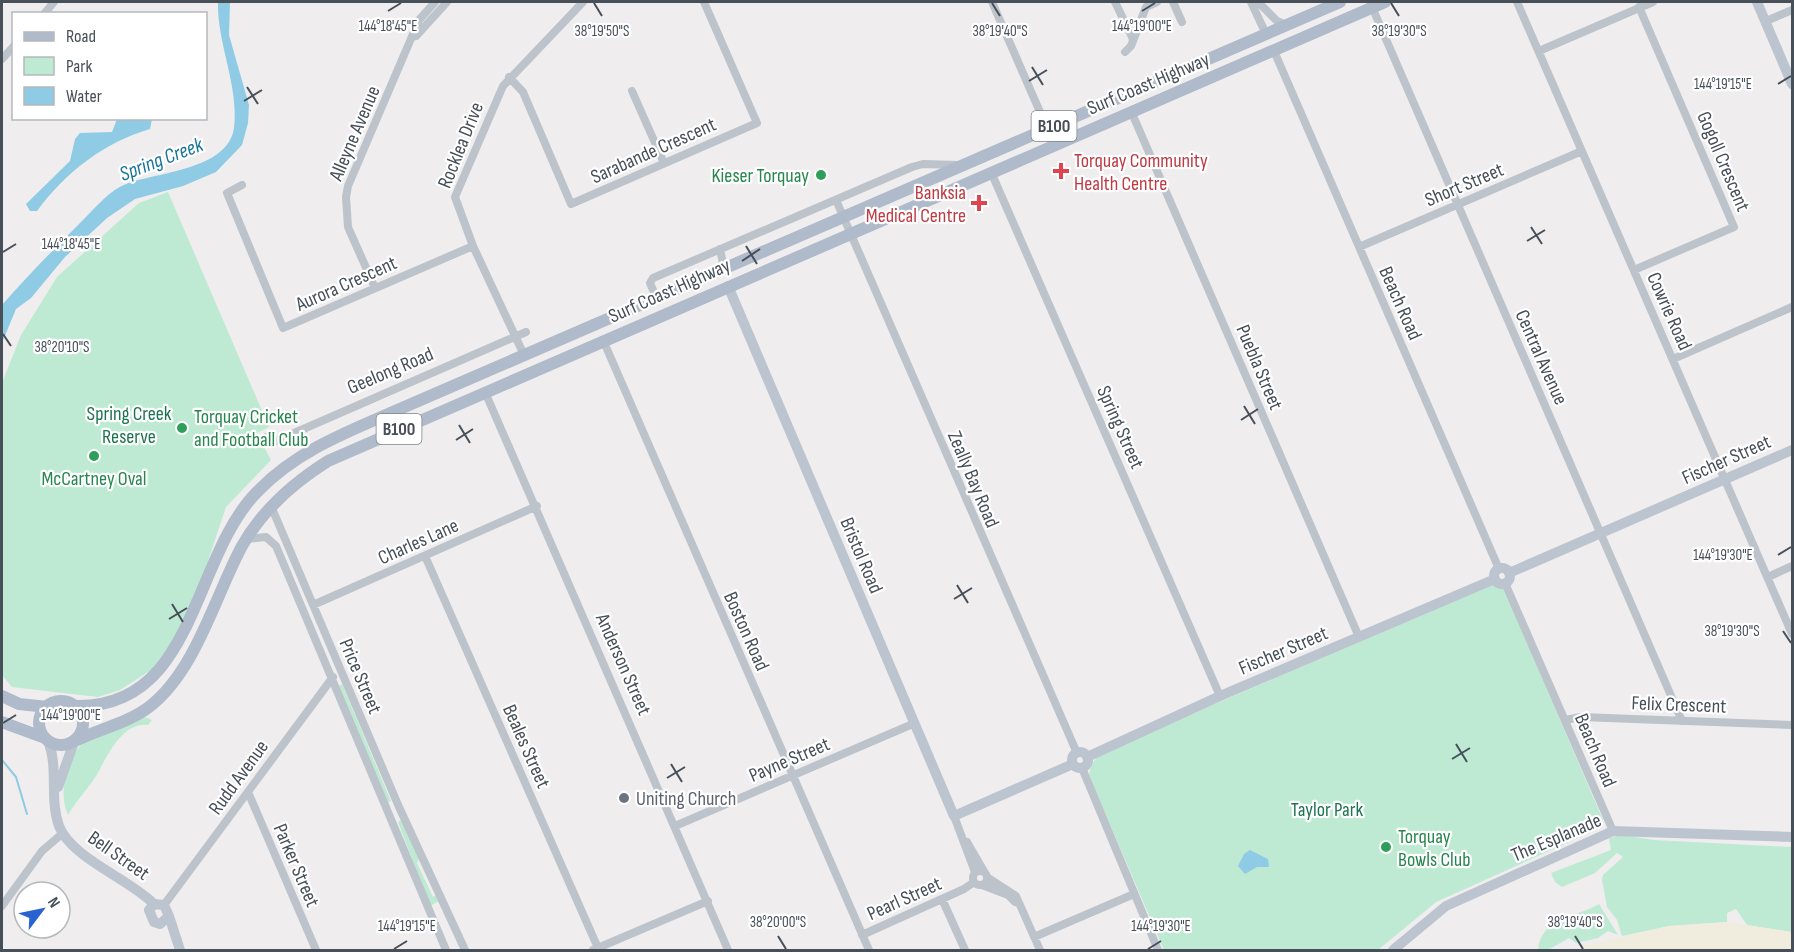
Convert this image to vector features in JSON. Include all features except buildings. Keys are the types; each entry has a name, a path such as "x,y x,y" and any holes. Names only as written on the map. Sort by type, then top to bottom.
{"main road":[{"name":"Surf Coast Highway","path":"75,706 95,706 118,701 154,676 179,641 230,530 256,492 283,468 326,442 1340,2"},
{"name":"Surf Coast Highway","path":"74,741 134,716 160,696 197,644 247,539 271,506 296,481 328,461 1385,2"},
{"path":"1266,34 1274,51"},
{"path":"724,268 728,286"},
{"path":"524,355 533,371"},
{"path":"477,375 486,392"},
{"name":"B100","path":"2,696 19,704 47,707 62,702 75,706"},
{"path":"74,741 83,723 75,706"},
{"path":"47,707 40,722 47,739"},
{"name":"B100","path":"2,722 60,745 74,741"}],"street":[{"name":"Alleyne Avenue","path":"375,288 348,227 346,197 348,186 419,20 435,2"},
{"name":"Alleyne Avenue","path":"404,59 417,34 447,2"},
{"name":"Rocklea Drive","path":"524,355 473,246 456,204 456,192 498,95 509,77 583,2"},
{"name":"Sarabande Crescent","path":"509,77 523,92 571,204 757,123 704,2"},
{"path":"992,2 1054,144"},
{"path":"1115,2 1133,39"},
{"path":"1125,52 1133,39 1147,4 1157,2"},
{"path":"1173,2 1182,22"},
{"path":"1251,2 1266,34"},
{"path":"1258,2 1277,21 1286,25"},
{"name":"Cowrie Road","path":"1517,2 1792,634"},
{"path":"1539,51 1653,2"},
{"path":"1757,2 1792,84"},
{"name":"Central Avenue","path":"1372,7 1682,721"},
{"name":"Gogoll Crescent","path":"1634,270 1734,227 1640,7"},
{"path":"1766,21 1792,10"},
{"name":"Beach Road","path":"1274,51 1613,831"},
{"path":"632,91 664,163"},
{"name":"Puebla Street","path":"1131,111 1359,637"},
{"name":"Short Street","path":"1359,247 1582,151"},
{"path":"656,297 650,283 653,278 720,249 912,167 923,164 966,164"},
{"name":"Spring Street","path":"992,171 1220,696"},
{"name":"Aurora Crescent","path":"242,185 227,193 283,328 473,246"},
{"path":"836,200 843,217"},
{"name":"Zeally Bay Road","path":"843,217 1080,760 1158,951"},
{"path":"720,249 724,268"},
{"name":"Bristol Road","path":"728,286 964,838 975,872"},
{"path":"1673,358 1792,307"},
{"name":"Geelong Road","path":"269,443 526,332"},
{"name":"Boston Road","path":"603,340 862,935"},
{"name":"Anderson Street","path":"486,392 728,951"},
{"name":"Fischer Street","path":"954,816 1220,696 1792,450"},
{"name":"Price Street","path":"271,506 399,807 465,951"},
{"name":"Charles Lane","path":"313,605 537,506"},
{"name":"Price Street","path":"247,539 256,536 270,538 283,564 361,744 387,813 446,951"},
{"name":"Beales Street","path":"425,556 596,949"},
{"path":"283,564 293,558"},
{"path":"1768,577 1792,566"},
{"name":"Rudd Avenue","path":"159,905 248,792 332,678 342,673"},
{"name":"Felix Crescent","path":"1565,720 1581,717 1792,725"},
{"name":"Payne Street","path":"675,826 915,723"},
{"name":"Bell Street","path":"47,739 54,761 55,799 63,833 78,850 159,905 169,916 172,933 180,951"},
{"path":"55,799 74,741"},
{"name":"Parker Street","path":"248,792 316,951"},
{"path":"387,813 399,807"},
{"name":"The Esplanade","path":"1393,951 1428,919 1456,901 1613,831 1792,837"},
{"path":"2,906 42,851 63,833"},
{"name":"Bristol Road","path":"964,838 973,849 986,875 1014,894 1040,951"},
{"path":"975,872 986,875 978,883 975,872"},
{"name":"Bristol Road","path":"978,883 1008,895 1023,913"},
{"name":"Pearl Street","path":"868,951 862,935 978,883"},
{"path":"1034,937 1134,894"},
{"path":"942,899 965,951"},
{"path":"596,949 708,901"},
{"name":"Bell Street","path":"156,924 149,913 159,905"},
{"path":"430,913 445,906"},
{"path":"156,924 163,922 169,916"},
{"path":"156,924 172,933"}],"green space":[{"name":"Spring Creek Reserve","path":"168,192 269,427 257,433 271,460 226,507 206,567 175,639 151,670 120,690 98,697 12,687 2,675 2,383 21,335 57,277 139,203"},
{"name":"Taylor Park","path":"1495,584 1504,589 1603,820 1598,829 1436,902 1378,950 1164,950 1089,776 1096,759 1105,751"},
{"path":"342,684 391,801 386,804 339,686"},
{"path":"145,717 152,720 148,725 132,728 118,739 93,781 68,815 64,799 64,780 69,763 78,748 99,734"},
{"path":"402,820 419,858 417,863 433,897 436,895 439,901 430,906 398,822"},
{"path":"1622,835 1654,840 1792,847 1792,932 1747,925 1736,909 1727,913 1727,922 1669,926 1622,936 1617,920 1607,907 1602,880 1603,875 1623,857 1617,853 1595,873 1562,887 1555,882 1551,873 1611,850 1609,838"},
{"path":"1599,904 1618,935 1608,931 1598,938 1576,943 1569,938 1548,950 1538,950 1540,939 1552,925"}],"sand":[{"path":"1727,922 1792,932 1792,950 1566,950 1669,926"}],"water":[{"name":"Spring Creek","path":"218,2 230,2 229,35 249,105 248,123 242,145 216,172 183,186 135,199 107,218 65,257 31,298 16,309 2,343 2,305 42,261 114,190 126,184 205,161 219,153 229,142 234,128 235,112"},
{"path":"117,120 152,120 150,129 101,151 60,184 37,211 30,211 26,204 70,161 75,139 80,133 112,132"},
{"path":"1250,850 1268,859 1269,867 1257,867 1245,874 1238,866 1244,854"}],"waterway":[{"path":"2,760 16,777 27,814"}],"place":[{"name":"Torquay Community Health Centre","path":"1061,171"},
{"name":"Kieser Torquay","path":"821,175"},
{"name":"Banksia Medical Centre","path":"979,203"},
{"name":"Torquay Cricket and Football Club","path":"182,428"},
{"name":"McCartney Oval","path":"94,456"},
{"name":"Uniting Church","path":"624,798"},
{"name":"Torquay Bowls Club","path":"1386,847"}]}
